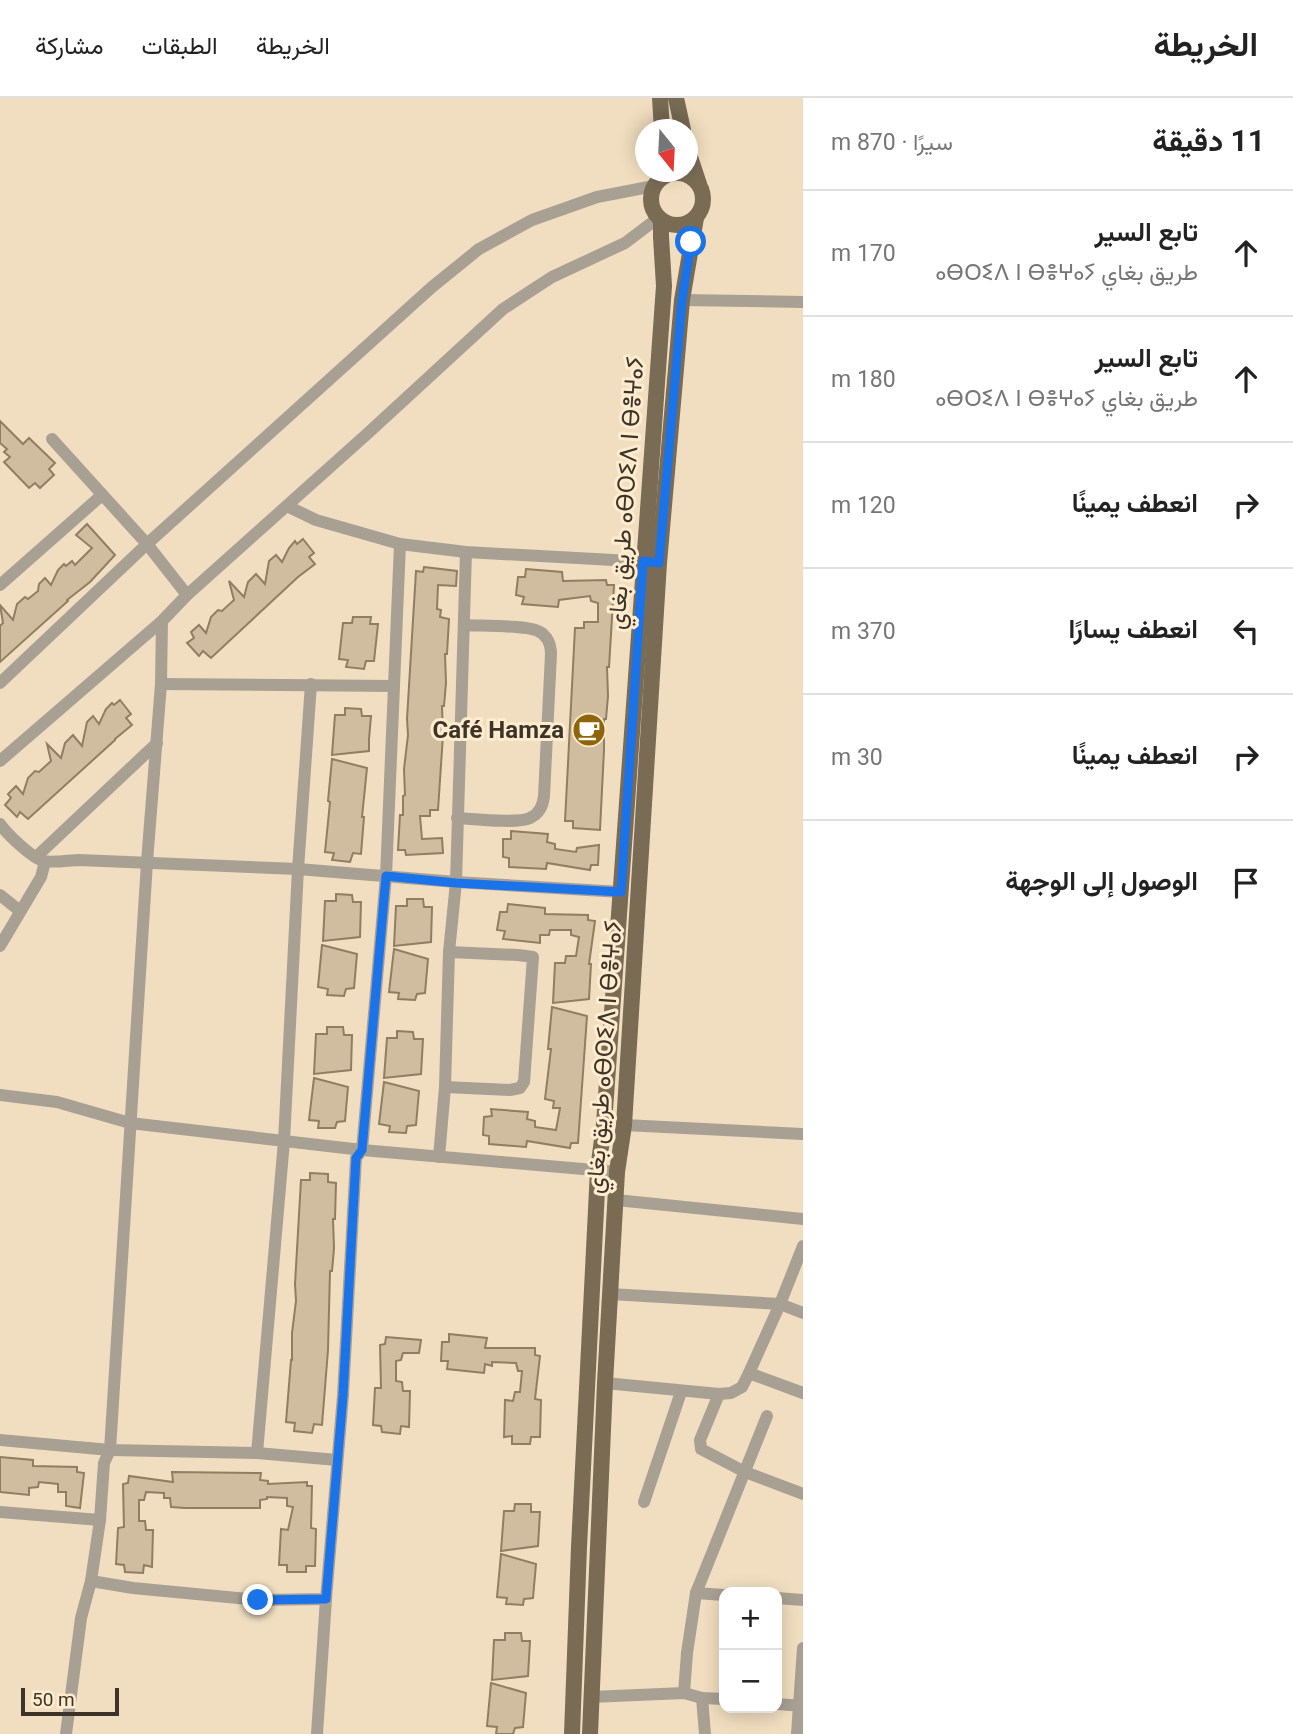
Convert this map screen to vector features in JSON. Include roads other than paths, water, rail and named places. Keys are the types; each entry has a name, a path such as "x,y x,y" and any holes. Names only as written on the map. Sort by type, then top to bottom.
{"main road":[{"path":"660,98 661,119"},
{"path":"677,98 681,119"},
{"path":"656,182 650,200 651,206 660,219 677,226 696,218 702,206 702,192 698,182"},
{"path":"695,182 699,186"},
{"name":"طريق بغاي ⴰⴱⵔⵉⴷ ⵏ ⴱⴻⵖⴰⵢ","path":"572,1734 598,1170 651,562 682,300 696,218"},
{"name":"طريق بغاي ⴰⴱⵔⵉⴷ ⵏ ⴱⴻⵖⴰⵢ","path":"590,1734 605,1383 617,1172 624,1125 664,286 660,219"}],"street":[{"path":"0,683 147,544 432,287 479,249 532,220 650,182"},
{"path":"0,761 162,621 187,595 511,303 552,276 625,243 660,219"},
{"path":"682,300 803,302"},
{"path":"52,439 147,544 187,595"},
{"path":"0,585 102,495"},
{"path":"287,506 316,520 400,544 466,552 651,562"},
{"path":"317,1734 343,1395 356,1158 362,1150 386,876 400,544"},
{"path":"439,1157 445,1087 449,952 456,883 466,552"},
{"path":"66,1734 81,1618 91,1581 100,1520 104,1463 110,1450 147,862 161,684 162,621"},
{"path":"457,818 522,821 538,812 543,800 551,654 551,647 545,636 534,629 464,625"},
{"path":"161,684 394,686"},
{"path":"257,1453 284,1140 311,684"},
{"path":"0,946 41,877 40,859 157,743"},
{"path":"0,824 40,859 298,869 456,883 621,892"},
{"path":"0,895 20,911"},
{"path":"445,1087 510,1090 520,1088 524,1082 533,957 449,952"},
{"path":"0,1095 57,1102 130,1123 362,1150 617,1172"},
{"path":"624,1125 803,1134"},
{"path":"616,1200 803,1219"},
{"path":"605,1383 719,1394 731,1393 741,1387 750,1373 803,1246"},
{"path":"610,1294 780,1304 803,1312"},
{"path":"750,1373 803,1393"},
{"path":"644,1502 681,1392"},
{"path":"719,1394 700,1440 700,1447 746,1472 803,1493"},
{"path":"684,1693 696,1593 767,1416"},
{"path":"0,1440 110,1450 257,1453 337,1460"},
{"path":"0,1512 100,1520"},
{"path":"91,1581 133,1588 258,1600 326,1599"},
{"path":"696,1593 719,1595"},
{"path":"782,1598 803,1600"},
{"path":"797,1734 803,1648"},
{"path":"591,1698 684,1693 719,1699"},
{"path":"702,1698 705,1734"},
{"path":"782,1704 800,1706"}],"place":[{"name":"Café Hamza","path":"589,730"}]}
